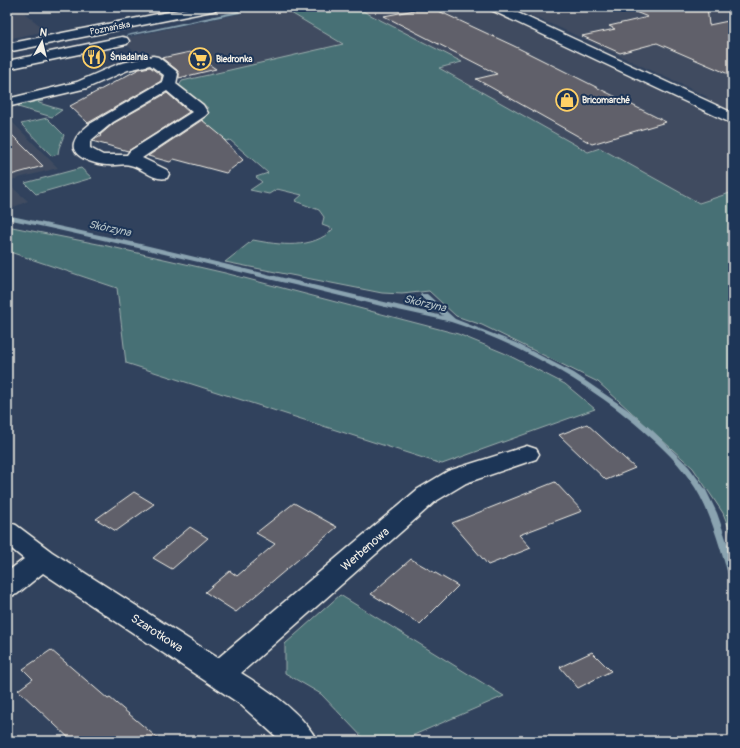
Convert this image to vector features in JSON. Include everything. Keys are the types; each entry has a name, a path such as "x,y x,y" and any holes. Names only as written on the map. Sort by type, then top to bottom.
{"street":[{"name":"Poznańska","path":"7,48 212,7"},
{"path":"495,7 733,119"},
{"path":"7,65 122,41"},
{"path":"7,102 82,85 123,67 153,60 171,74 170,82"},
{"path":"132,159 136,154 200,113 198,108 170,82"},
{"path":"161,174 132,159 110,161 91,156 84,151 81,146 85,135 106,120 170,82"},
{"name":"Werbenowa","path":"220,674 427,495 457,477 527,454"},
{"name":"Szarotkowa","path":"7,531 42,558 251,695 285,724 301,741"},
{"path":"7,587 42,558"}],"shaded area":[{"name":"Biedronka","path":"272,7 281,7 344,44 182,81 185,77 170,80 119,39"},
{"name":"Bricomarché","path":"355,7 486,7 733,125 733,192 700,203 600,148 588,152 439,68 462,63"},
{"path":"511,7 733,7 733,113 703,99 708,97 560,28"},
{"path":"23,12 47,31 7,39 7,15"},
{"path":"7,117 58,168 7,181"},
{"path":"7,183 28,201 7,210"}],"green space":[{"path":"281,7 355,7 462,62 439,68 588,152 600,148 699,203 733,192 733,538 723,513 693,468 598,382 482,325 456,316 429,291 402,294 382,293 225,262 253,240 284,244 306,243 325,236 333,229 322,225 324,217 319,210 295,201 302,195 277,189 269,194 250,190 262,182 256,177 268,173 230,140 226,141 201,119 207,112 208,108 179,86 182,81 343,44"},
{"path":"40,98 43,101 38,102 39,103 62,110 52,117 18,107 21,102"},
{"path":"47,118 64,135 58,154 52,156 21,124"},
{"path":"81,168 92,178 36,194 25,183"},
{"path":"7,226 103,245 225,273 458,334 504,353 565,384 595,409 442,464 126,363 117,288 7,251"},
{"path":"340,595 504,696 400,741 366,741 321,694 285,673 285,644"}],"building":[{"name":"Bricomarché","path":"430,7 514,46 666,122 592,144 476,79 497,74 384,16"},
{"path":"625,7 707,7 709,25 733,20 733,76 657,43 620,53 582,36 615,29 609,26 648,17"},
{"path":"190,52 216,69 179,78 179,73 177,70 162,58"},
{"path":"150,67 162,76 161,81 88,123 70,106 139,69"},
{"path":"167,93 189,112 128,151 92,141 101,136 100,135 114,123"},
{"path":"202,120 224,138 223,139 243,160 226,173 174,159 170,162 148,156"},
{"path":"7,130 43,166 7,176"},
{"path":"587,424 635,468 606,480 559,435"},
{"path":"555,482 582,511 519,535 531,548 488,565 452,523"},
{"path":"134,492 154,504 116,531 96,519"},
{"path":"294,503 337,527 236,612 205,592 230,571 237,576 275,544 256,533"},
{"path":"190,527 208,538 172,569 153,558"},
{"path":"411,559 458,586 420,624 371,594"},
{"path":"51,650 108,699 110,698 161,741 72,741 18,690 33,679 23,669"},
{"path":"592,652 611,671 578,688 560,667"}],"waterway":[{"path":"256,9 263,7"},
{"path":"128,35 238,12"},
{"name":"Skórzyna","path":"7,217 132,244 454,321 513,344 599,392 649,432 672,454 692,476 707,501 733,574"},
{"path":"424,296 452,320"}],"place":[{"name":"Śniadalnia","path":"94,57"},
{"name":"Biedronka","path":"200,59"},
{"name":"Bricomarché","path":"567,100"}]}
